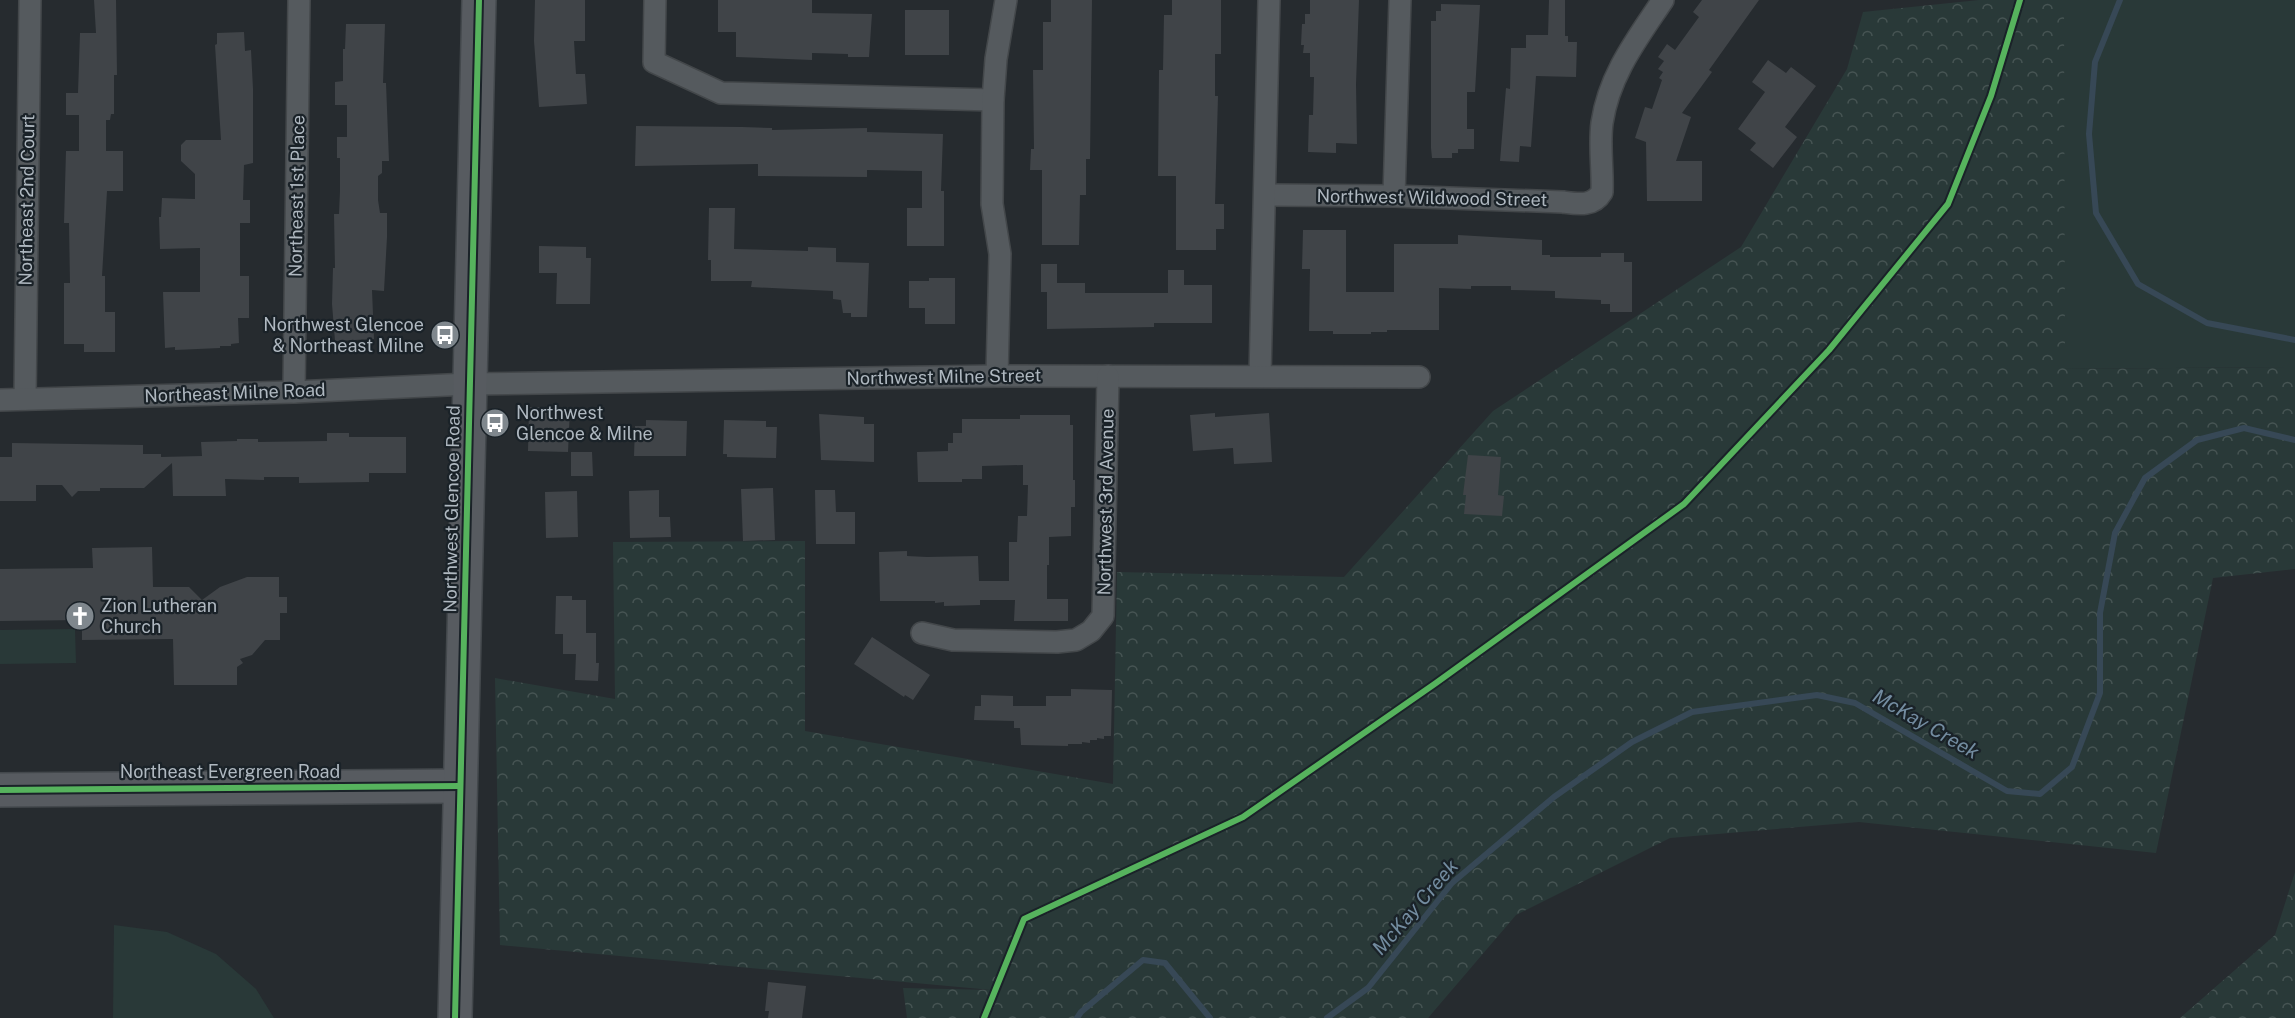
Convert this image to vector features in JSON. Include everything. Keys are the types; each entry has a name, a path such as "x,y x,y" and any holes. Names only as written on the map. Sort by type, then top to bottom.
{"main road":[{"name":"Northwest Glencoe Road","path":"454,1018 465,645 479,0"},
{"name":"Northeast Evergreen Road","path":"0,790 460,786"}],"street":[{"name":"Northeast 2nd Court","path":"25,399 30,0"},
{"name":"Northeast 1st Place","path":"294,392 299,0"},
{"path":"655,0 654,62 721,93 993,100"},
{"path":"997,376 1000,254 992,204 993,100 996,59 1006,0"},
{"path":"1260,376 1269,0"},
{"path":"1394,196 1400,0"},
{"name":"Northwest Wildwood Street","path":"1265,195 1394,196 1563,202 1582,205 1598,199 1602,192 1602,132 1607,98 1627,53 1663,0"},
{"name":"Northwest Milne Street","path":"469,384 997,376 1419,377"},
{"name":"Northwest 3rd Avenue","path":"922,633 953,640 1057,642 1076,640 1091,631 1103,616 1108,376"},
{"name":"Northeast Milne Road","path":"0,400 294,392 469,384"}],"green space":[{"path":"1979,0 2064,0 2065,369 2295,367 2295,569 2213,578 2156,853 1859,822 1670,838 1516,915 1428,1018 907,1018 903,988 992,990 500,945 495,678 615,699 613,542 805,541 805,731 1113,784 1117,572 1344,577 1493,411 1741,247 1847,69 1863,12"},
{"path":"2064,0 2295,0 2295,367 2064,369"},
{"path":"75,629 76,663 0,664 0,630"},
{"path":"2295,872 2295,1018 2180,1018 2275,935"},
{"path":"114,925 167,932 216,954 256,989 274,1018 113,1018"}],"building":[{"path":"94,0 116,0 117,75 114,75 114,114 111,114 110,120 106,120 106,151 123,151 123,191 107,191 102,276 105,276 105,312 115,312 115,352 84,352 84,344 64,344 64,283 70,283 69,223 64,223 66,151 79,151 79,115 66,115 66,93 78,93 80,33 96,33"},
{"path":"535,0 585,0 585,41 574,41 576,74 585,74 587,104 539,107 534,41"},
{"path":"718,0 812,0 812,13 872,14 869,57 812,53 812,60 736,57 736,32 718,32"},
{"path":"1051,0 1092,0 1090,159 1086,159 1086,195 1080,195 1079,245 1042,245 1042,170 1030,170 1031,149 1034,149 1033,70 1043,70 1043,22 1051,22"},
{"path":"1172,0 1221,0 1221,54 1215,54 1215,96 1218,96 1215,204 1224,204 1224,229 1216,229 1216,250 1176,250 1176,176 1158,176 1159,70 1163,70 1164,15 1172,15"},
{"path":"1310,0 1359,0 1356,84 1357,144 1336,143 1336,153 1308,152 1309,115 1313,115 1314,77 1310,77 1310,53 1303,53 1304,45 1301,45 1302,24 1305,24 1305,14 1310,14"},
{"path":"1549,0 1565,0 1565,36 1568,36 1568,42 1577,42 1576,77 1536,76 1531,147 1520,146 1519,162 1500,161 1506,88 1510,89 1511,48 1526,48 1526,35 1548,35"},
{"path":"1702,0 1759,0 1709,70 1712,72 1682,113 1691,117 1676,161 1702,161 1702,201 1647,201 1646,142 1635,138 1645,107 1652,109 1662,80 1659,78 1663,72 1658,69 1664,61 1658,57 1667,44 1675,50 1699,17 1693,12"},
{"path":"1441,4 1480,5 1475,92 1467,92 1467,129 1474,129 1474,149 1458,149 1458,153 1452,153 1452,158 1432,158 1431,148 1431,21 1436,21 1436,11 1441,11"},
{"path":"905,10 949,10 949,55 905,55"},
{"path":"346,24 385,24 383,83 386,83 389,161 382,161 382,173 378,176 378,200 380,213 387,213 387,237 384,291 372,290 374,339 335,341 332,304 333,268 335,268 334,214 339,214 340,191 340,158 337,158 337,137 347,137 347,105 335,105 335,82 343,81"},
{"path":"244,32 245,51 251,50 253,163 244,165 243,200 250,200 250,223 240,223 240,276 249,276 249,318 238,318 239,343 231,344 231,346 175,350 175,347 165,348 163,292 200,292 200,248 160,249 159,217 161,217 162,198 195,199 195,174 181,161 181,145 186,140 221,140 215,45 217,44 217,33"},
{"path":"1768,60 1786,73 1791,67 1816,86 1785,127 1797,137 1773,168 1750,150 1756,143 1738,129 1765,92 1752,82"},
{"path":"636,126 742,127 772,128 772,130 867,128 867,132 943,134 941,191 944,191 944,246 907,246 907,208 922,208 922,171 867,170 867,177 758,176 758,164 635,166"},
{"path":"709,208 735,208 734,249 808,251 808,247 836,248 836,262 869,263 867,317 851,317 851,313 843,313 841,300 833,299 833,291 751,287 752,281 711,281 711,260 708,260"},
{"path":"1303,230 1346,230 1346,292 1394,292 1394,244 1458,244 1458,235 1542,240 1542,255 1550,255 1550,257 1601,257 1601,253 1624,253 1624,262 1632,262 1632,312 1610,312 1610,304 1601,304 1601,300 1555,298 1555,291 1511,290 1511,286 1471,286 1471,289 1439,288 1439,330 1387,330 1387,332 1371,332 1371,334 1333,334 1333,331 1309,331 1310,269 1302,269"},
{"path":"539,246 586,247 586,258 591,258 590,304 556,304 557,273 539,273"},
{"path":"1041,264 1057,264 1057,283 1085,283 1085,293 1168,293 1168,270 1184,270 1184,285 1212,285 1212,323 1154,323 1154,327 1047,329 1047,292 1041,292"},
{"path":"929,278 955,278 955,324 925,324 925,308 909,308 909,281 929,281"},
{"path":"529,407 570,408 568,452 528,451"},
{"path":"1215,413 1215,417 1269,413 1272,462 1234,464 1233,448 1193,451 1190,415"},
{"path":"819,414 864,417 864,424 874,424 874,462 821,460"},
{"path":"1020,415 1070,415 1070,425 1073,425 1075,507 1071,507 1071,536 1049,537 1049,565 1047,565 1047,599 1068,599 1068,621 1014,621 1015,600 980,600 980,605 944,606 944,602 935,603 935,601 880,601 879,552 907,551 907,556 927,557 978,556 979,581 1009,581 1009,542 1017,542 1018,516 1027,516 1028,485 1023,485 1023,465 982,466 982,479 962,479 962,482 918,482 917,452 948,451 948,443 953,443 953,433 962,433 962,419 1020,419"},
{"path":"646,420 687,421 686,456 634,456 635,426 646,426"},
{"path":"724,420 766,421 766,427 777,427 776,458 727,457 727,454 723,454"},
{"path":"327,433 349,433 349,437 406,437 406,473 369,473 369,482 299,483 299,477 264,477 264,480 225,479 226,496 173,496 172,463 144,488 100,488 100,491 78,491 72,497 62,485 36,485 36,501 0,501 0,457 12,457 12,443 143,445 143,454 161,454 161,457 202,456 201,442 237,441 237,439 258,439 258,442 327,441"},
{"path":"571,452 592,452 593,476 571,476"},
{"path":"1468,455 1501,457 1498,495 1504,496 1502,516 1464,514 1466,495 1463,495"},
{"path":"773,488 775,540 743,541 741,489"},
{"path":"659,490 659,517 670,517 671,537 630,538 629,491"},
{"path":"815,490 835,490 836,512 855,512 855,544 816,544"},
{"path":"577,491 578,537 546,538 545,492"},
{"name":"Zion Lutheran Church","path":"152,547 153,587 189,587 202,600 220,587 247,577 279,577 279,597 287,597 287,613 280,613 280,640 265,640 252,655 240,659 243,663 237,667 237,685 174,685 173,639 82,640 82,620 0,621 0,569 93,568 92,548"},
{"path":"556,596 572,596 572,600 586,600 586,633 596,633 598,681 575,680 576,654 563,654 563,634 555,634"},
{"path":"872,637 930,675 913,700 905,695 904,697 854,664"},
{"path":"1071,689 1112,690 1111,736 1090,740 1090,743 1082,742 1082,744 1068,744 1068,746 1021,745 1020,728 1014,728 1014,721 974,720 975,706 981,706 981,695 1013,696 1013,706 1046,706 1046,696 1071,696"},
{"path":"768,982 806,986 802,1018 768,1018 769,1011 765,1011"}],"waterway":[{"name":"McKay Creek","path":"2120,0 2095,62 2089,134 2096,213 2138,284 2207,323 2295,340"},
{"name":"McKay Creek","path":"1327,1018 1368,988 1452,883 1554,797 1632,742 1692,712 1817,695 1855,703 2007,791 2040,794 2072,767 2100,693 2100,613 2115,533 2145,478 2197,440 2244,428 2295,440"},
{"name":"McKay Creek","path":"1077,1018 1081,1012 1143,960 1165,963 1210,1018"}],"cycle path":[{"path":"455,1018 479,0"},
{"path":"984,1018 1024,919 1243,817 1436,683 1684,504 1829,350 1948,204 1991,96 2020,0"},
{"path":"0,790 460,786"}],"place":[{"name":"Northwest Glencoe & Northeast Milne","path":"445,335"},
{"name":"Northwest Glencoe & Milne","path":"495,423"},
{"name":"Zion Lutheran Church","path":"80,616"}]}
